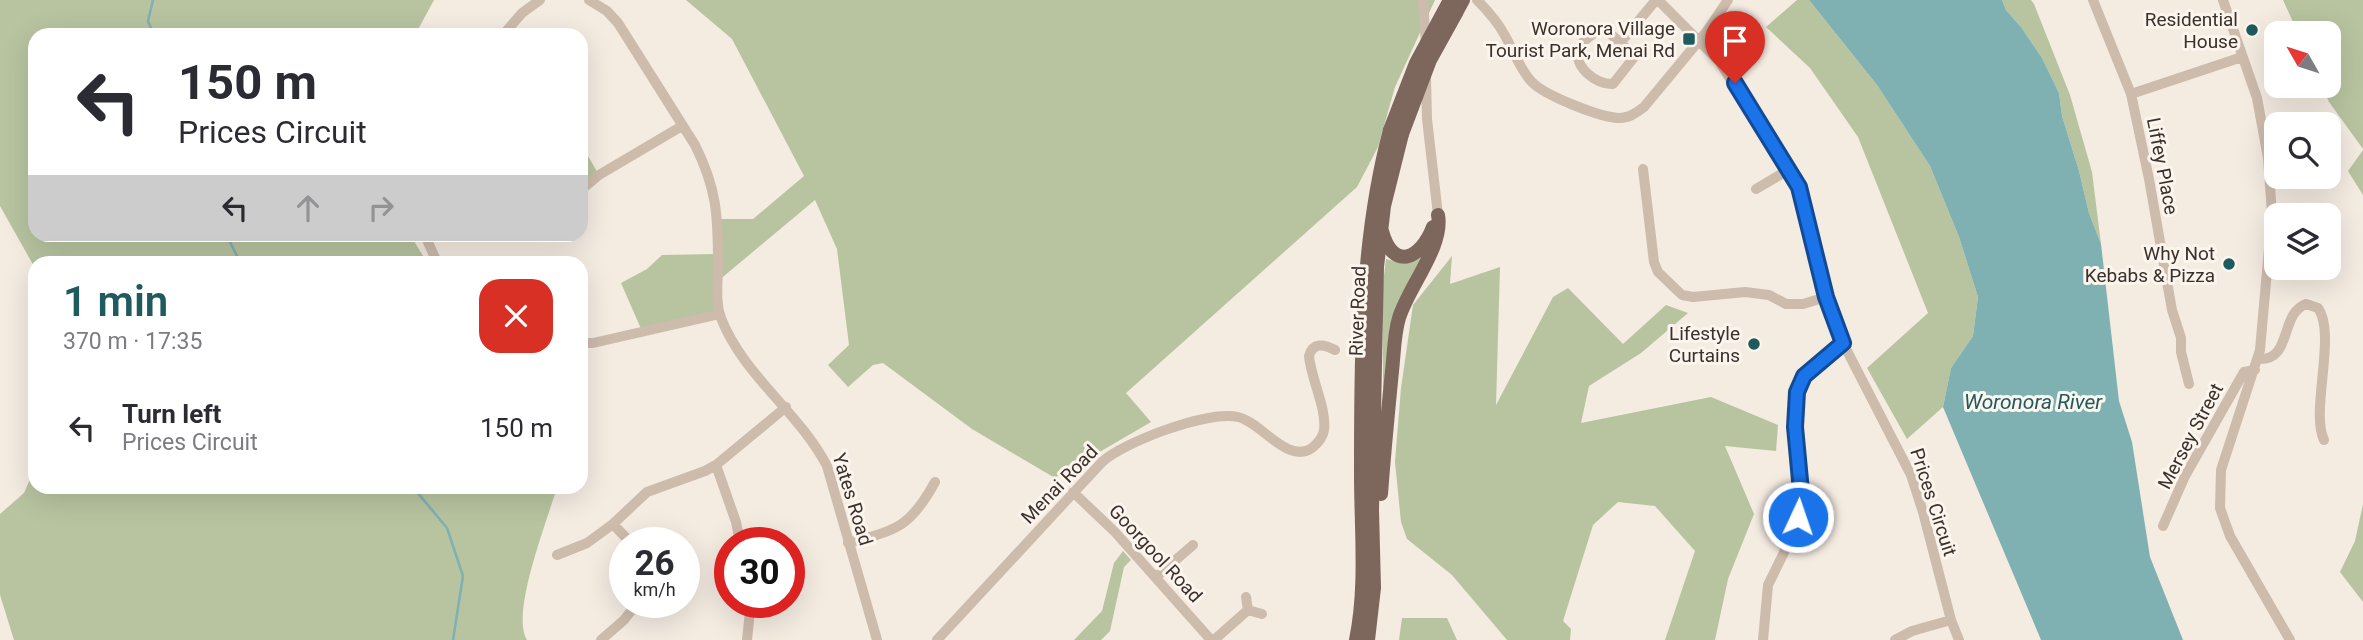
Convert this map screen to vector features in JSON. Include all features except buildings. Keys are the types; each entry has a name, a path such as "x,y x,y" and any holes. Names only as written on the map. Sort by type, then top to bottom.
{"main road":[{"name":"River Road","path":"1356,640 1361,586 1363,308 1373,202 1416,62 1450,0"},
{"name":"River Road","path":"1368,640 1374,588 1372,510 1381,226 1396,132 1430,60 1463,0"},
{"path":"1381,226 1390,250 1399,256 1407,257 1422,248 1438,215"},
{"path":"1374,545 1381,507 1387,413 1398,320 1410,290 1434,248 1439,233 1438,215"}],"street":[{"path":"509,28 522,13 540,0"},
{"name":"Yates Road","path":"589,0 607,11 618,23 706,166 717,208 720,314 730,338 744,358 816,444 827,466 877,640"},
{"path":"1423,0 1427,119 1438,215"},
{"path":"1477,0 1497,23 1525,73 1539,88 1606,117 1618,119 1627,118 1644,107 1700,40 1728,0"},
{"path":"1619,43 1657,0"},
{"name":"Prices Circuit","path":"1657,0 1719,61 1799,187 1826,297 1843,343 1911,475 1959,640"},
{"name":"Liffey Place","path":"2093,0 2131,94 2172,310 2181,338 2181,352 2189,384"},
{"path":"2223,0 2257,98 2268,158 2272,214 2257,365 2221,470 2220,508 2230,536 2290,640"},
{"path":"1600,29 1605,29 1619,43 1635,56 1612,84 1592,78 1579,62 1577,50 1600,29"},
{"path":"2131,94 2242,57"},
{"path":"588,184 682,126"},
{"path":"1643,169 1654,262 1658,272 1682,295 1693,297 1745,292 1769,295 1794,304 1807,304 1826,297"},
{"path":"1756,189 1790,169"},
{"name":"Mersey Street","path":"2163,526 2185,476 2244,373 2275,356 2298,308 2306,304 2318,308 2325,336 2321,422 2325,440"},
{"path":"588,342 606,341 720,314"},
{"path":"1763,640 1768,585 1795,530 1801,501 1795,427 1797,392 1804,376 1843,343"},
{"name":"Menai Road","path":"936,640 1107,457 1126,446 1151,435 1210,418 1239,417 1294,452 1307,451 1317,444 1324,433 1324,422 1309,356 1319,345 1335,350"},
{"path":"557,555 587,543 613,524 648,492 716,465 786,407"},
{"path":"716,465 738,527"},
{"path":"848,543 903,525 919,508 935,482"},
{"name":"Goorgool Road","path":"1073,492 1156,577 1212,640"},
{"path":"613,524 616,527"},
{"path":"1156,577 1193,545"},
{"path":"1246,597 1248,610"},
{"path":"1212,640 1248,610"},
{"path":"1248,610 1262,614"},
{"path":"601,640 626,618"},
{"path":"747,640 749,618"},
{"path":"1895,640 1912,631 1951,620"}],"green space":[{"path":"0,0 434,0 419,28 28,28 28,242 414,242 423,256 28,256 0,206"},
{"path":"686,0 1435,0 1395,87 1378,147 1357,187 1126,393 1151,422 1055,478 972,429 883,363 873,365 848,387 828,365 849,345 837,249 815,200 718,281 720,314 642,331 621,283 647,269 662,255 717,254 717,219 753,219 804,176 732,39"},
{"path":"1797,0 1809,0 1877,85 1930,166 1959,237 1978,297 1973,336 1951,368 1943,407 1907,439 1867,368 1928,313 1858,137 1810,68 1766,27"},
{"path":"2002,0 2031,0 2034,4 2070,95 2092,172 2101,244 2089,213 2062,116 2059,93 2042,58 2006,10"},
{"path":"2283,0 2363,0 2363,149 2341,119 2341,112 2336,112 2327,98 2342,98 2342,21 2293,21"},
{"path":"2363,150 2363,195 2348,171"},
{"path":"588,156 599,175 588,184"},
{"path":"1423,255 1383,390 1383,283 1386,259 1405,264"},
{"path":"1452,256 1450,284 1500,267 1496,405 1553,297 1568,288 1623,344 1666,305 1688,313 1641,353 1589,386 1581,423 1711,397 1778,425 1776,451 1725,446 1754,514 1728,579 1715,640 1665,640 1695,551 1655,506 1618,502 1593,525 1563,621 1571,629 1570,640 1507,640 1452,575 1407,539 1401,522 1395,462 1401,388 1413,305"},
{"path":"28,484 28,494 555,494 532,565 523,609 523,627 527,640 14,640 0,595 0,514 24,493"},
{"path":"2363,504 2363,602 2340,572 2355,541"},
{"path":"1123,551 1131,560 1124,567 1110,631 1101,640 1074,640 1102,611 1114,563"},
{"path":"1402,618 1447,618 1457,640 1399,640"}],"water":[{"name":"Woronora River","path":"1809,0 2002,0 2006,10 2042,58 2059,93 2062,116 2089,213 2101,244 2119,401 2132,442 2150,557 2183,640 2041,640 1943,407 1951,368 1973,336 1978,297 1959,237 1930,166 1877,85"}],"waterway":[{"path":"151,28 148,21 153,0"},
{"path":"230,242 237,256"},
{"path":"419,494 447,528 463,576 453,640"}],"place":[{"name":"Residential House","path":"2252,30"},
{"name":"Woronora Village Tourist Park, Menai Rd","path":"1689,39"},
{"name":"Why Not Kebabs & Pizza","path":"2229,264"},
{"name":"Lifestyle Curtains","path":"1754,344"}],"route":[{"path":"1735,83 1799,187 1826,297 1843,343 1804,376 1797,392 1795,427 1801,491 1798,517"}]}
